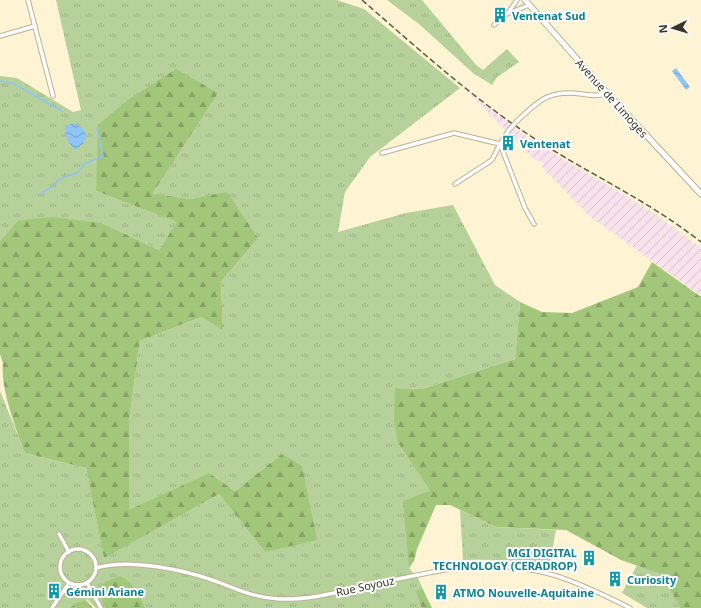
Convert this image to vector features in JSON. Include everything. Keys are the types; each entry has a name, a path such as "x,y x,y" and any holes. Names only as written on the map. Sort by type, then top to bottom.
{"main road":[{"name":"Avenue de Limoges","path":"525,0 607,93 701,194"}],"street":[{"path":"28,0 53,96"},
{"path":"494,25 508,13 517,0"},
{"path":"508,13 529,5"},
{"path":"0,36 35,26"},
{"path":"455,184 492,160 509,130 538,100 549,95 566,92 594,95 607,93"},
{"path":"382,153 454,133 500,144"},
{"path":"500,144 525,208 534,224"},
{"path":"59,534 69,552"},
{"path":"78,550 87,552 94,559 96,568 93,576 87,583 78,585 69,583 63,576 60,567 63,558 69,552 78,550"},
{"name":"Rue Soyouz","path":"96,568 102,566 135,565 170,568 195,574 259,596 296,599 322,596 468,566 512,567 542,571 569,579 590,587 630,608"},
{"path":"52,608 69,583"},
{"path":"87,583 101,608"}],"shaded area":[{"path":"466,90 531,140 649,210 701,248 701,296 591,217 541,166 543,164 538,159 536,161"}],"green space":[{"path":"56,0 337,0 364,9 460,88 370,157 345,192 338,232 406,213 453,205 495,285 520,302 515,359 422,389 395,388 398,443 430,491 409,568 418,578 431,608 96,608 87,599 76,608 0,608 0,391 25,453 86,468 104,557 219,494 265,552 282,454 235,491 209,473 129,511 129,421 140,341 201,317 223,331 221,282 258,238 227,193 191,199 96,191 178,222 159,250 102,223 17,221 0,241 0,76 17,78 73,112 81,110"},
{"path":"387,0 422,0 476,65 483,70 507,49 519,62 497,77 492,85 473,73 419,24"},
{"path":"176,69 218,93 152,194 191,199 227,192 258,238 221,282 223,331 201,317 140,341 129,421 129,510 209,473 235,491 282,454 302,466 317,540 265,552 219,494 104,558 86,468 25,453 13,421 6,396 3,363 0,354 0,241 17,221 51,217 102,223 159,250 177,222 96,191 98,125 128,100"},
{"path":"652,262 701,297 701,608 680,608 661,574 621,560 566,530 496,527 450,505 436,505 417,549 414,561 409,568 403,501 430,491 398,443 394,422 395,388 422,389 515,359 520,302 542,312 572,313 638,287"},
{"path":"460,510 496,527 556,530 549,567 506,560 463,560"},
{"path":"637,565 661,574 680,608 647,608 622,593"},
{"path":"120,576 132,585 145,608 105,608 98,589 105,582"},
{"path":"422,588 432,608 422,608 416,591"},
{"path":"86,600 93,608 70,608 76,603"}],"water":[{"path":"676,68 690,87 686,90 672,71"},
{"path":"74,123 83,128 87,136 83,144 75,150 67,140 65,126"}],"waterway":[{"path":"0,81 14,84 62,111"},
{"path":"40,194 52,187 59,179 77,173 86,163 103,156 97,129"}],"railway":[{"path":"362,0 442,69 504,118 548,147 636,198 680,226 701,242"}],"place":[{"name":"Ventenat Sud","path":"500,15"},
{"name":"Ventenat","path":"508,143"},
{"name":"MGI DIGITAL TECHNOLOGY (CERADROP)","path":"589,558"},
{"name":"Curiosity","path":"615,579"},
{"name":"Gémini Ariane","path":"54,591"},
{"name":"ATMO Nouvelle-Aquitaine","path":"441,592"}]}
